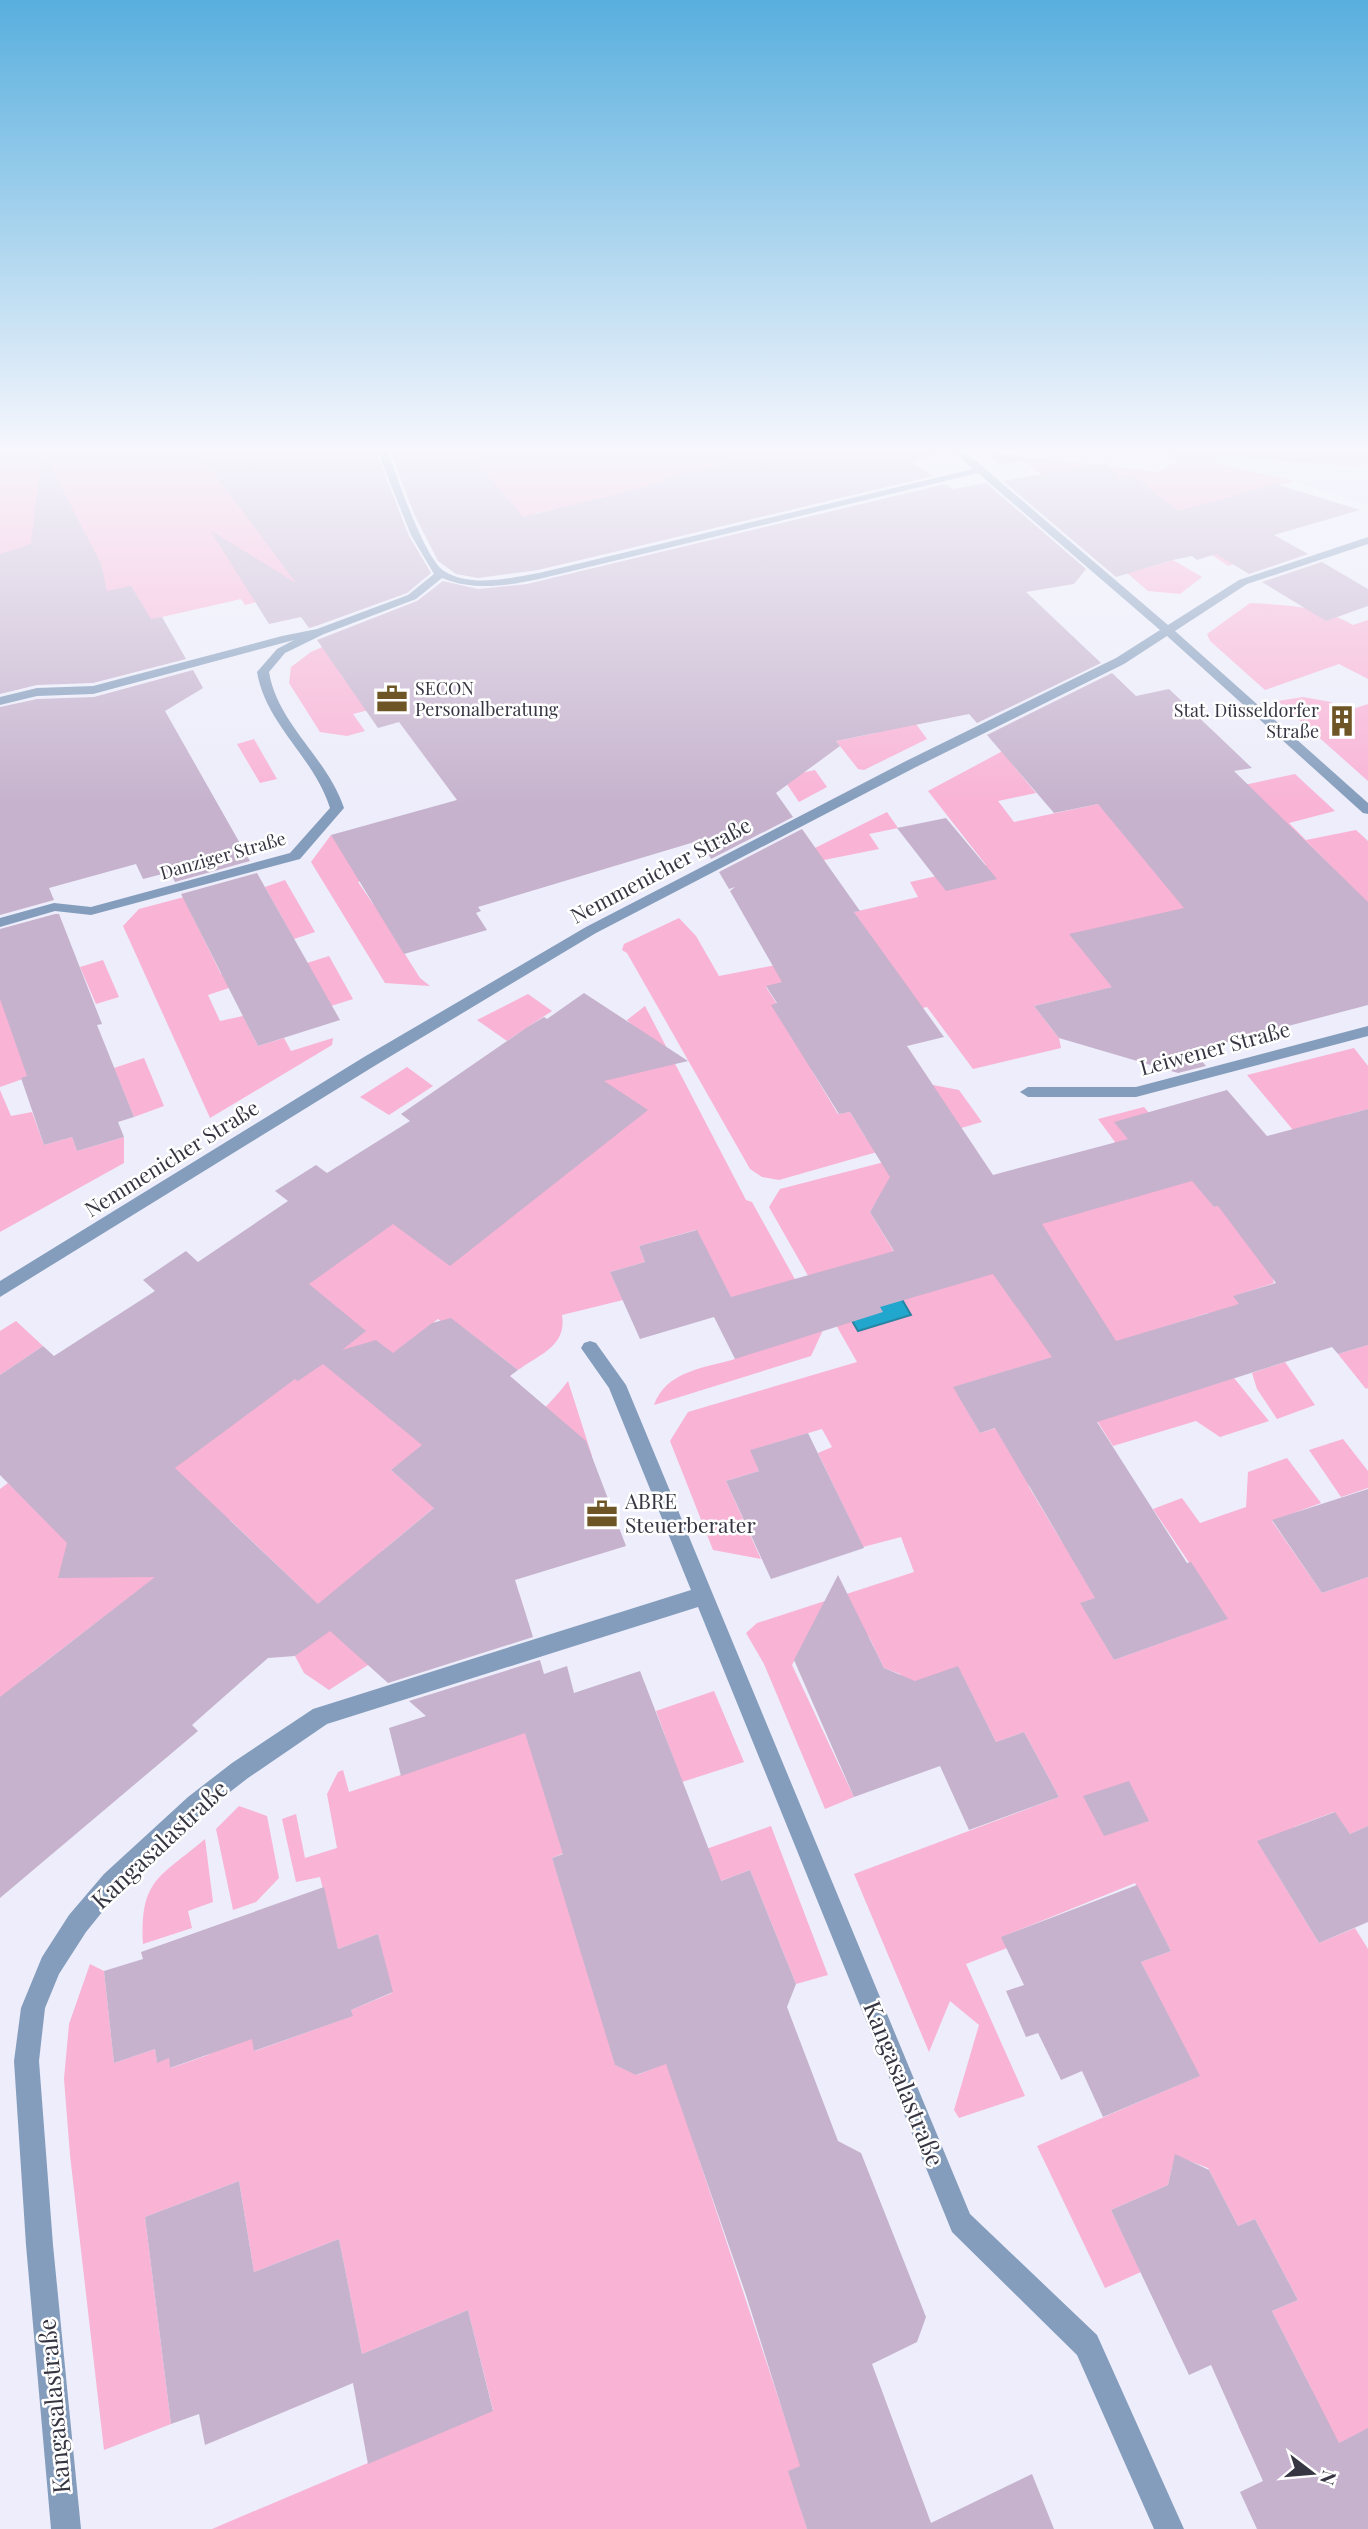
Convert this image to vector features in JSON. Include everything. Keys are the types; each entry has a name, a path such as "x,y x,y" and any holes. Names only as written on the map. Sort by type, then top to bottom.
{"street":[{"path":"435,568 440,574 477,582 512,581 567,568"},
{"path":"1094,568 1368,810"},
{"name":"Nemmenicher Straße","path":"0,1290 394,1046 591,930 911,764 1120,662 1243,582 1285,568"},
{"path":"0,701 37,692 93,690 286,638 320,632 412,597 426,589 440,574"},
{"name":"Danziger Straße","path":"0,922 54,907 91,911 295,856 337,808 334,794 324,777 270,700 263,685 263,672 281,651 320,632"},
{"name":"Leiwener Straße","path":"1028,1092 1136,1092 1368,1031"},
{"name":"Kangasalastraße","path":"590,1348 617,1385 961,2223 1087,2344 1169,2529"},
{"name":"Kangasalastraße","path":"66,2529 34,2173 27,2053 33,2009 46,1976 71,1934 110,1885 163,1836 275,1744 321,1716 702,1596"}],"shaded area":[{"path":"0,568 292,568 307,590 245,605 241,599 140,622 0,589"},
{"path":"1121,568 1187,568 1202,577 1180,594 1148,591"},
{"path":"1250,603 1316,610 1353,625 1368,620 1368,679 1339,664 1265,690 1210,641 1207,634"},
{"path":"345,637 341,675 369,710 353,714 365,731 347,736 320,732 289,683 291,667 311,652"},
{"path":"1303,697 1331,702 1343,712 1368,704 1368,781 1278,701"},
{"path":"913,720 927,739 864,770 858,769 836,741 876,733"},
{"path":"1027,738 1012,764 1036,793 998,801 1014,822 1098,804 1108,814 1295,774 1335,811 1289,823 1352,887 1306,840 1356,830 1368,841 1368,925 1034,1006 1059,1038 1061,1048 973,1069 927,1007 873,1019 812,1071 838,1114 850,1112 866,1138 933,1085 959,1090 982,1122 779,1180 762,1177 750,1169 627,953 622,950 624,944 679,918 696,936 719,976 776,965 786,981 766,987 786,1018 871,937 854,912 918,897 910,882 986,865 928,791"},
{"path":"254,739 277,779 260,783 237,744"},
{"path":"815,770 827,787 799,802 782,777"},
{"path":"887,812 898,828 869,834 879,849 819,861 811,850"},
{"path":"331,835 376,876 358,882 373,904 391,899 389,929 420,978 430,986 385,983 311,862"},
{"path":"285,880 315,932 294,939 265,887"},
{"path":"188,896 189,909 221,974 246,967 229,988 208,995 220,1021 243,1016 258,1046 284,1038 291,1051 333,1038 332,1045 210,1118 123,926 139,909"},
{"path":"329,956 353,999 331,1006 307,963"},
{"path":"103,960 119,997 96,1004 80,967"},
{"path":"528,994 552,1011 507,1041 477,1020"},
{"path":"0,999 48,1070 0,1087"},
{"path":"645,1006 746,1200 752,1202 823,1330 811,1356 654,1405 667,1385 677,1378 735,1359 737,1309 696,1230 639,1246 645,1262 610,1272 623,1300 562,1315 562,1326 556,1342 518,1370 462,1327 454,1332 438,1319 395,1352 423,1446 391,1470 415,1491 517,1431 535,1417 568,1381 592,1456 447,1497 382,1551 492,1602 519,1593 528,1623 368,1665 329,1690 304,1673 295,1656 308,1646 322,1608 230,1520 32,1672 0,1745 0,1489 8,1483 29,1503 162,1375 413,1210 631,1024 627,1020"},
{"path":"1354,1048 1368,1066 1368,1109 1345,1115 1368,1140 1272,1276 1274,1283 1234,1296 1244,1311 1214,1320 1208,1313 1132,1337 1174,1397 1234,1378 1269,1421 1220,1437 1196,1421 1113,1446 1056,1356 954,1387 980,1433 1012,1423 1029,1487 1062,1542 1116,1591 1081,1603 1114,1660 1227,1619 1153,1509 1182,1498 1200,1523 1246,1507 1248,1472 1287,1458 1321,1503 1272,1521 1322,1593 1368,1577 1368,1826 1350,1834 1334,1812 1294,1827 1307,1850 1271,1864 1319,1943 1355,1928 1368,1949 1368,2435 1365,2430 1264,2481 1238,2426 1312,2390 1272,2311 1298,2300 1255,2219 1238,2226 1208,2168 1187,2160 1172,2167 1168,2185 1111,2210 1141,2272 1105,2288 1037,2146 1199,2076 1141,1962 1171,1951 1135,1883 1002,1937 1007,1948 966,1964 1025,2096 959,2118 954,2110 979,2025 950,2001 929,2052 854,1874 1059,1797 1024,1732 996,1742 958,1667 905,1685 900,1674 884,1668 869,1637 852,1629 802,1646 792,1665 854,1797 825,1809 764,1664 746,1633 757,1623 914,1572 901,1537 863,1547 818,1453 832,1447 822,1429 751,1450 759,1471 726,1481 761,1559 713,1550 670,1441 688,1412 857,1362 769,1207 780,1189 888,1161 895,1196 876,1202 870,1212 920,1295 1115,1142 1098,1119 1144,1107 1214,1207 1271,1190 1318,1160 1247,1075"},
{"path":"144,1058 164,1106 134,1117 114,1068"},
{"path":"407,1067 433,1086 389,1115 360,1097"},
{"path":"0,1090 11,1116 32,1112 44,1145 72,1137 77,1151 124,1137 124,1163 0,1232"},
{"path":"16,1321 43,1346 0,1375 0,1331"},
{"path":"1368,1345 1368,1388 1366,1389 1338,1354"},
{"path":"1285,1362 1315,1405 1277,1419 1257,1389 1252,1373"},
{"path":"1343,1439 1368,1471 1368,1488 1341,1497 1309,1450"},
{"path":"714,1691 744,1762 682,1782 656,1711"},
{"path":"520,1712 564,1853 552,1858 565,1899 771,1826 828,1975 796,1984 750,1870 592,1929 615,2065 637,2075 696,2051 694,2144 801,2466 789,2471 807,2529 212,2529 493,2410 468,2310 362,2354 339,2239 254,2272 239,2181 145,2217 171,2424 104,2450 70,2155 64,2079 69,2024 90,1964 104,1971 114,2063 155,2049 157,2062 169,2058 171,2068 208,2055 251,2029 255,2051 352,2016 351,2010 392,1993 378,1934 338,1949 320,1877 296,1882 282,1819 296,1814 305,1858 337,1848 327,1794 338,1772 343,1770 349,1792 446,1760"},
{"path":"239,1806 267,1816 279,1878 256,1902 233,1910 216,1829"},
{"path":"205,1839 213,1902 188,1911 192,1928 143,1944 143,1922 149,1892 164,1872"}],"water":[{"path":"897,1291 911,1315 858,1331 844,1307"}],"building":[{"path":"0,568 102,568 107,591 131,586 151,619 162,617 186,659 93,683 37,685 0,694"},
{"path":"234,568 272,568 296,583 285,568 428,568 431,573 407,593 309,628 301,617 269,624"},
{"path":"448,568 546,568 478,578 456,574"},
{"path":"594,568 1085,568 1074,584 1026,592 1101,663 977,723 969,714 836,741 840,746 776,793 793,817 711,859 701,840 478,907 481,911 476,913 487,930 404,954 331,835 457,800 399,722 378,728 317,640 417,601 443,581 478,589 527,584"},
{"path":"1105,568 1146,568 1116,577"},
{"path":"1239,568 1267,568 1249,574"},
{"path":"1304,568 1332,568 1368,589 1368,606 1326,621 1262,582"},
{"path":"193,670 203,688 165,711 250,861 175,882 170,872 143,879 136,864 49,888 54,900 0,915 0,707 37,699 94,697"},
{"path":"1112,673 1136,696 1169,689 1252,768 1234,771 1368,902 1368,1005 1193,1051 1206,1066 1178,1073 1059,1038 1034,1006 1112,987 1069,934 1184,908 1098,804 1054,813 987,735"},
{"path":"946,818 997,879 946,891 897,828"},
{"path":"802,829 860,911 854,912 944,1037 907,1046 993,1175 1128,1139 1114,1122 1227,1090 1267,1136 1368,1109 1368,1345 1338,1354 1332,1347 1097,1422 1187,1563 1191,1562 1228,1619 1114,1660 1080,1603 1095,1598 995,1428 980,1433 953,1387 1052,1357 993,1274 880,1307 883,1312 735,1359 714,1317 640,1339 610,1272 645,1262 639,1246 697,1230 731,1297 894,1251 870,1212 890,1177 850,1112 839,1114 771,1005 777,1003 766,986 782,982 730,891 735,887 729,889 719,872","holes":["1192,1181 1214,1207 1218,1206 1276,1283 1233,1296 1239,1304 1116,1341 1042,1224"]},
{"path":"257,873 340,1020 258,1046 181,894"},
{"path":"59,914 102,1024 97,1025 134,1117 118,1122 124,1137 77,1151 72,1137 44,1145 21,1078 27,1076 0,999 0,929"},
{"path":"584,993 688,1061 604,1081 648,1110 450,1266 393,1224 309,1284 366,1331 342,1350 376,1340 393,1353 432,1323 451,1318 518,1370 510,1376 586,1441 626,1546 515,1580 533,1637 388,1683 330,1631 295,1656 268,1658 192,1725 198,1731 0,1898 0,1697 155,1577 58,1578 67,1543 0,1475 0,1375 43,1346 54,1356 155,1291 143,1280 186,1251 198,1262 288,1201 275,1191 316,1165 327,1173 410,1121 401,1114 526,1028 544,1017 547,1019","holes":["323,1364 422,1445 391,1470 434,1508 318,1604 175,1468 295,1379 298,1381"]},
{"path":"808,1433 864,1548 771,1579 726,1481 759,1471 750,1450"},
{"path":"1368,1489 1368,1577 1322,1593 1272,1520"},
{"path":"838,1575 884,1668 915,1681 958,1666 996,1742 1024,1732 1059,1797 969,1830 940,1766 854,1797 794,1660"},
{"path":"540,1660 544,1674 567,1666 574,1693 640,1671 721,1881 750,1870 796,1984 787,2007 838,2141 861,2153 926,2317 917,2342 872,2364 931,2523 1032,2474 1054,2529 807,2529 788,2471 800,2466 746,2295 666,2064 636,2075 615,2065 552,1858 563,1854 525,1733 401,1776 389,1728 426,1716 409,1701"},
{"path":"1129,1781 1149,1821 1104,1836 1083,1796"},
{"path":"1335,1812 1350,1834 1368,1826 1368,1922 1319,1943 1257,1841"},
{"path":"1137,1885 1171,1951 1141,1962 1200,2076 1103,2117 1082,2071 1061,2080 1038,2033 1026,2037 1006,1991 1024,1985 1001,1937"},
{"path":"324,1887 338,1949 378,1934 393,1992 351,2010 353,2016 254,2051 252,2039 170,2068 169,2058 157,2063 155,2049 114,2063 104,1971 143,1959 141,1952"},
{"path":"1175,2154 1209,2170 1238,2226 1255,2219 1298,2300 1272,2311 1339,2443 1368,2428 1368,2529 1257,2529 1240,2492 1263,2481 1211,2365 1189,2375 1111,2210 1168,2185"},
{"path":"239,2181 254,2272 339,2239 362,2354 468,2310 493,2411 368,2464 353,2383 205,2445 199,2414 171,2424 145,2217"}],"place":[{"name":"SECON Personalberatung","path":"392,699"},
{"name":"Stat. Düsseldorfer Straße","path":"1342,721"},
{"name":"ABRE Steuerberater","path":"602,1514"}]}
